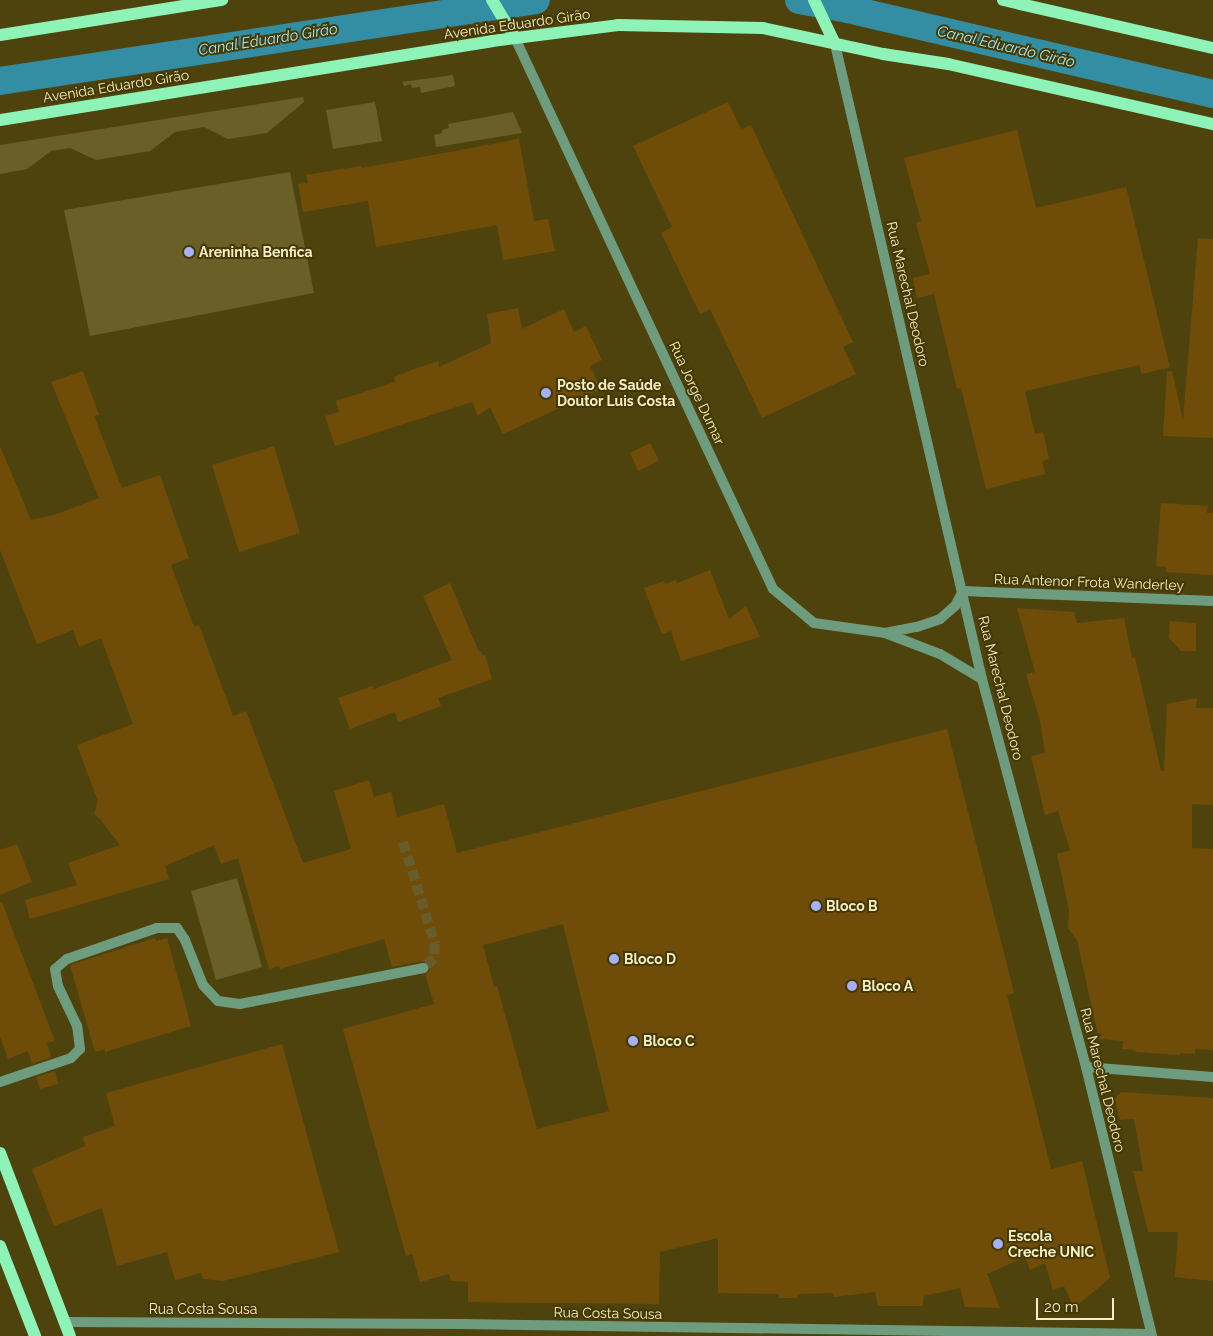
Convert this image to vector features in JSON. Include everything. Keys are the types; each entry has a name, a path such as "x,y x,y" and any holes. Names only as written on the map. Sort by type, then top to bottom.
{"main road":[{"path":"0,35 222,0"},
{"name":"Rua Jorge Dumar","path":"492,0 515,38"},
{"path":"814,0 835,44"},
{"path":"1003,0 1213,48"},
{"name":"Avenida Eduardo Girão","path":"0,120 515,38 618,25 763,28 835,44 948,64 1213,124"},
{"path":"0,1153 70,1336"},
{"path":"0,1246 35,1336"}],"street":[{"name":"Rua Jorge Dumar","path":"515,38 773,589 814,623 885,633 940,654 982,679"},
{"name":"Rua Marechal Deodoro","path":"835,44 964,591 982,679 1086,1067 1151,1335"},
{"path":"885,633 917,627 940,619 955,606 964,591"},
{"name":"Rua Antenor Frota Wanderley","path":"964,591 1213,601"},
{"path":"0,1082 71,1058 80,1049 77,1026 58,986 55,969 67,959 157,928 177,928 185,940 203,986 218,1001 240,1004 423,968"},
{"path":"1086,1067 1213,1077"},
{"name":"Rua Costa Sousa","path":"65,1322 1151,1335"}],"shaded area":[{"path":"453,75 455,86 421,93 420,87 412,88 411,84 404,86 402,82"},
{"path":"303,97 304,102 267,133 228,139 204,127 175,132 150,151 96,160 70,148 51,151 27,169 0,174 0,145"},
{"path":"375,102 382,141 333,149 326,110"},
{"path":"513,112 522,133 436,147 434,135 442,133 442,130 449,128 448,124"},
{"name":"Areninha Benfica","path":"290,172 314,293 90,336 64,210"},
{"path":"237,878 262,967 216,980 191,891"}],"building":[{"path":"728,102 741,129 751,125 853,342 843,347 856,374 762,418 710,309 700,314 661,233 672,227 633,146"},
{"path":"1017,130 1036,208 1126,187 1170,367 1142,374 1139,365 1025,391 1035,434 1043,432 1049,459 1042,461 1045,474 986,489 961,388 957,389 934,294 917,298 913,278 930,274 916,223 921,221 904,158"},
{"path":"519,139 534,221 548,219 555,251 503,260 497,225 376,247 368,201 303,212 298,184 308,183 306,175 361,166 362,168"},
{"path":"1198,238 1213,239 1213,438 1163,436 1167,372 1172,371 1183,420"},
{"path":"518,308 522,329 564,309 574,332 586,326 602,360 590,366 601,389 503,434 490,407 478,416 472,402 335,446 325,416 339,412 336,401 395,382 394,377 438,361 439,367 491,343 487,314"},
{"path":"83,371 99,415 94,416 122,488 160,475 189,558 171,565 194,627 199,625 233,716 246,711 303,863 351,849 334,791 369,780 374,797 391,792 397,817 444,804 457,853 947,729 1014,993 1007,995 1051,1169 1082,1161 1110,1278 1074,1308 1064,1286 1053,1290 1045,1263 1030,1270 1025,1257 987,1274 1000,1308 965,1307 960,1288 924,1296 923,1306 878,1306 875,1292 834,1297 833,1293 798,1294 797,1298 779,1298 779,1294 718,1293 718,1238 660,1252 659,1304 468,1302 468,1282 451,1281 449,1274 420,1282 412,1254 406,1256 343,1029 434,1004 425,974 430,970 428,963 422,961 392,967 384,939 280,969 279,966 269,969 238,858 221,864 214,845 165,866 169,879 30,919 25,900 77,885 68,863 120,845 94,814 98,801 77,745 133,724 101,638 79,647 73,630 37,644 0,550 0,446 31,520 54,515 99,498 51,382","holes":["563,924 609,1111 537,1129 497,986 494,987 483,945"]},
{"path":"650,443 659,461 638,471 630,453"},
{"path":"274,446 300,533 239,552 212,465"},
{"path":"1161,503 1208,506 1207,513 1213,513 1213,575 1166,572 1166,567 1156,566"},
{"path":"710,570 729,619 746,606 760,637 681,661 671,631 662,634 644,588 664,581 665,584 676,580 677,583"},
{"path":"450,583 479,652 481,651 483,656 485,655 492,679 438,698 441,706 398,722 395,712 350,729 338,698 373,686 374,689 452,660 423,596"},
{"path":"1017,608 1074,612 1077,623 1124,618 1132,658 1135,657 1161,771 1164,771 1167,704 1197,698 1196,708 1213,708 1213,805 1192,804 1192,848 1213,849 1213,1050 1195,1049 1195,1054 1180,1053 1180,1055 1136,1052 1135,1050 1122,1049 1123,1041 1099,1039 1077,940 1068,928 1069,910 1057,854 1070,850 1058,811 1045,815 1031,756 1045,753 1040,721 1026,674 1035,672"},
{"path":"1170,621 1196,623 1196,651 1181,651 1169,638"},
{"path":"17,844 32,882 0,895 0,850"},
{"path":"0,902 2,902 55,1041 47,1043 51,1057 32,1064 28,1051 8,1059 0,1037"},
{"path":"155,938 156,941 167,938 191,1026 105,1052 105,1049 95,1052 70,965"},
{"path":"282,1044 339,1252 223,1281 203,1279 201,1273 175,1280 167,1252 117,1266 102,1208 54,1226 32,1169 85,1146 83,1137 115,1126 106,1093"},
{"path":"55,1071 58,1084 40,1089 36,1077"},
{"path":"1121,1092 1213,1098 1213,1281 1175,1277 1178,1232 1148,1232 1133,1171 1143,1171 1134,1119 1120,1120 1115,1099"}],"waterway":[{"name":"Canal Eduardo Girão","path":"0,81 536,0"},
{"name":"Canal Eduardo Girão","path":"799,0 848,9 1213,94"}],"tunnel":[{"path":"403,842 435,944 434,958 423,968"}],"place":[{"name":"Areninha Benfica","path":"189,252"},
{"name":"Posto de Saúde Doutor Luis Costa","path":"546,393"},
{"name":"Bloco B","path":"816,906"},
{"name":"Bloco D","path":"614,959"},
{"name":"Bloco A","path":"852,986"},
{"name":"Bloco C","path":"633,1041"},
{"name":"Escola Creche UNIC","path":"998,1244"}]}
